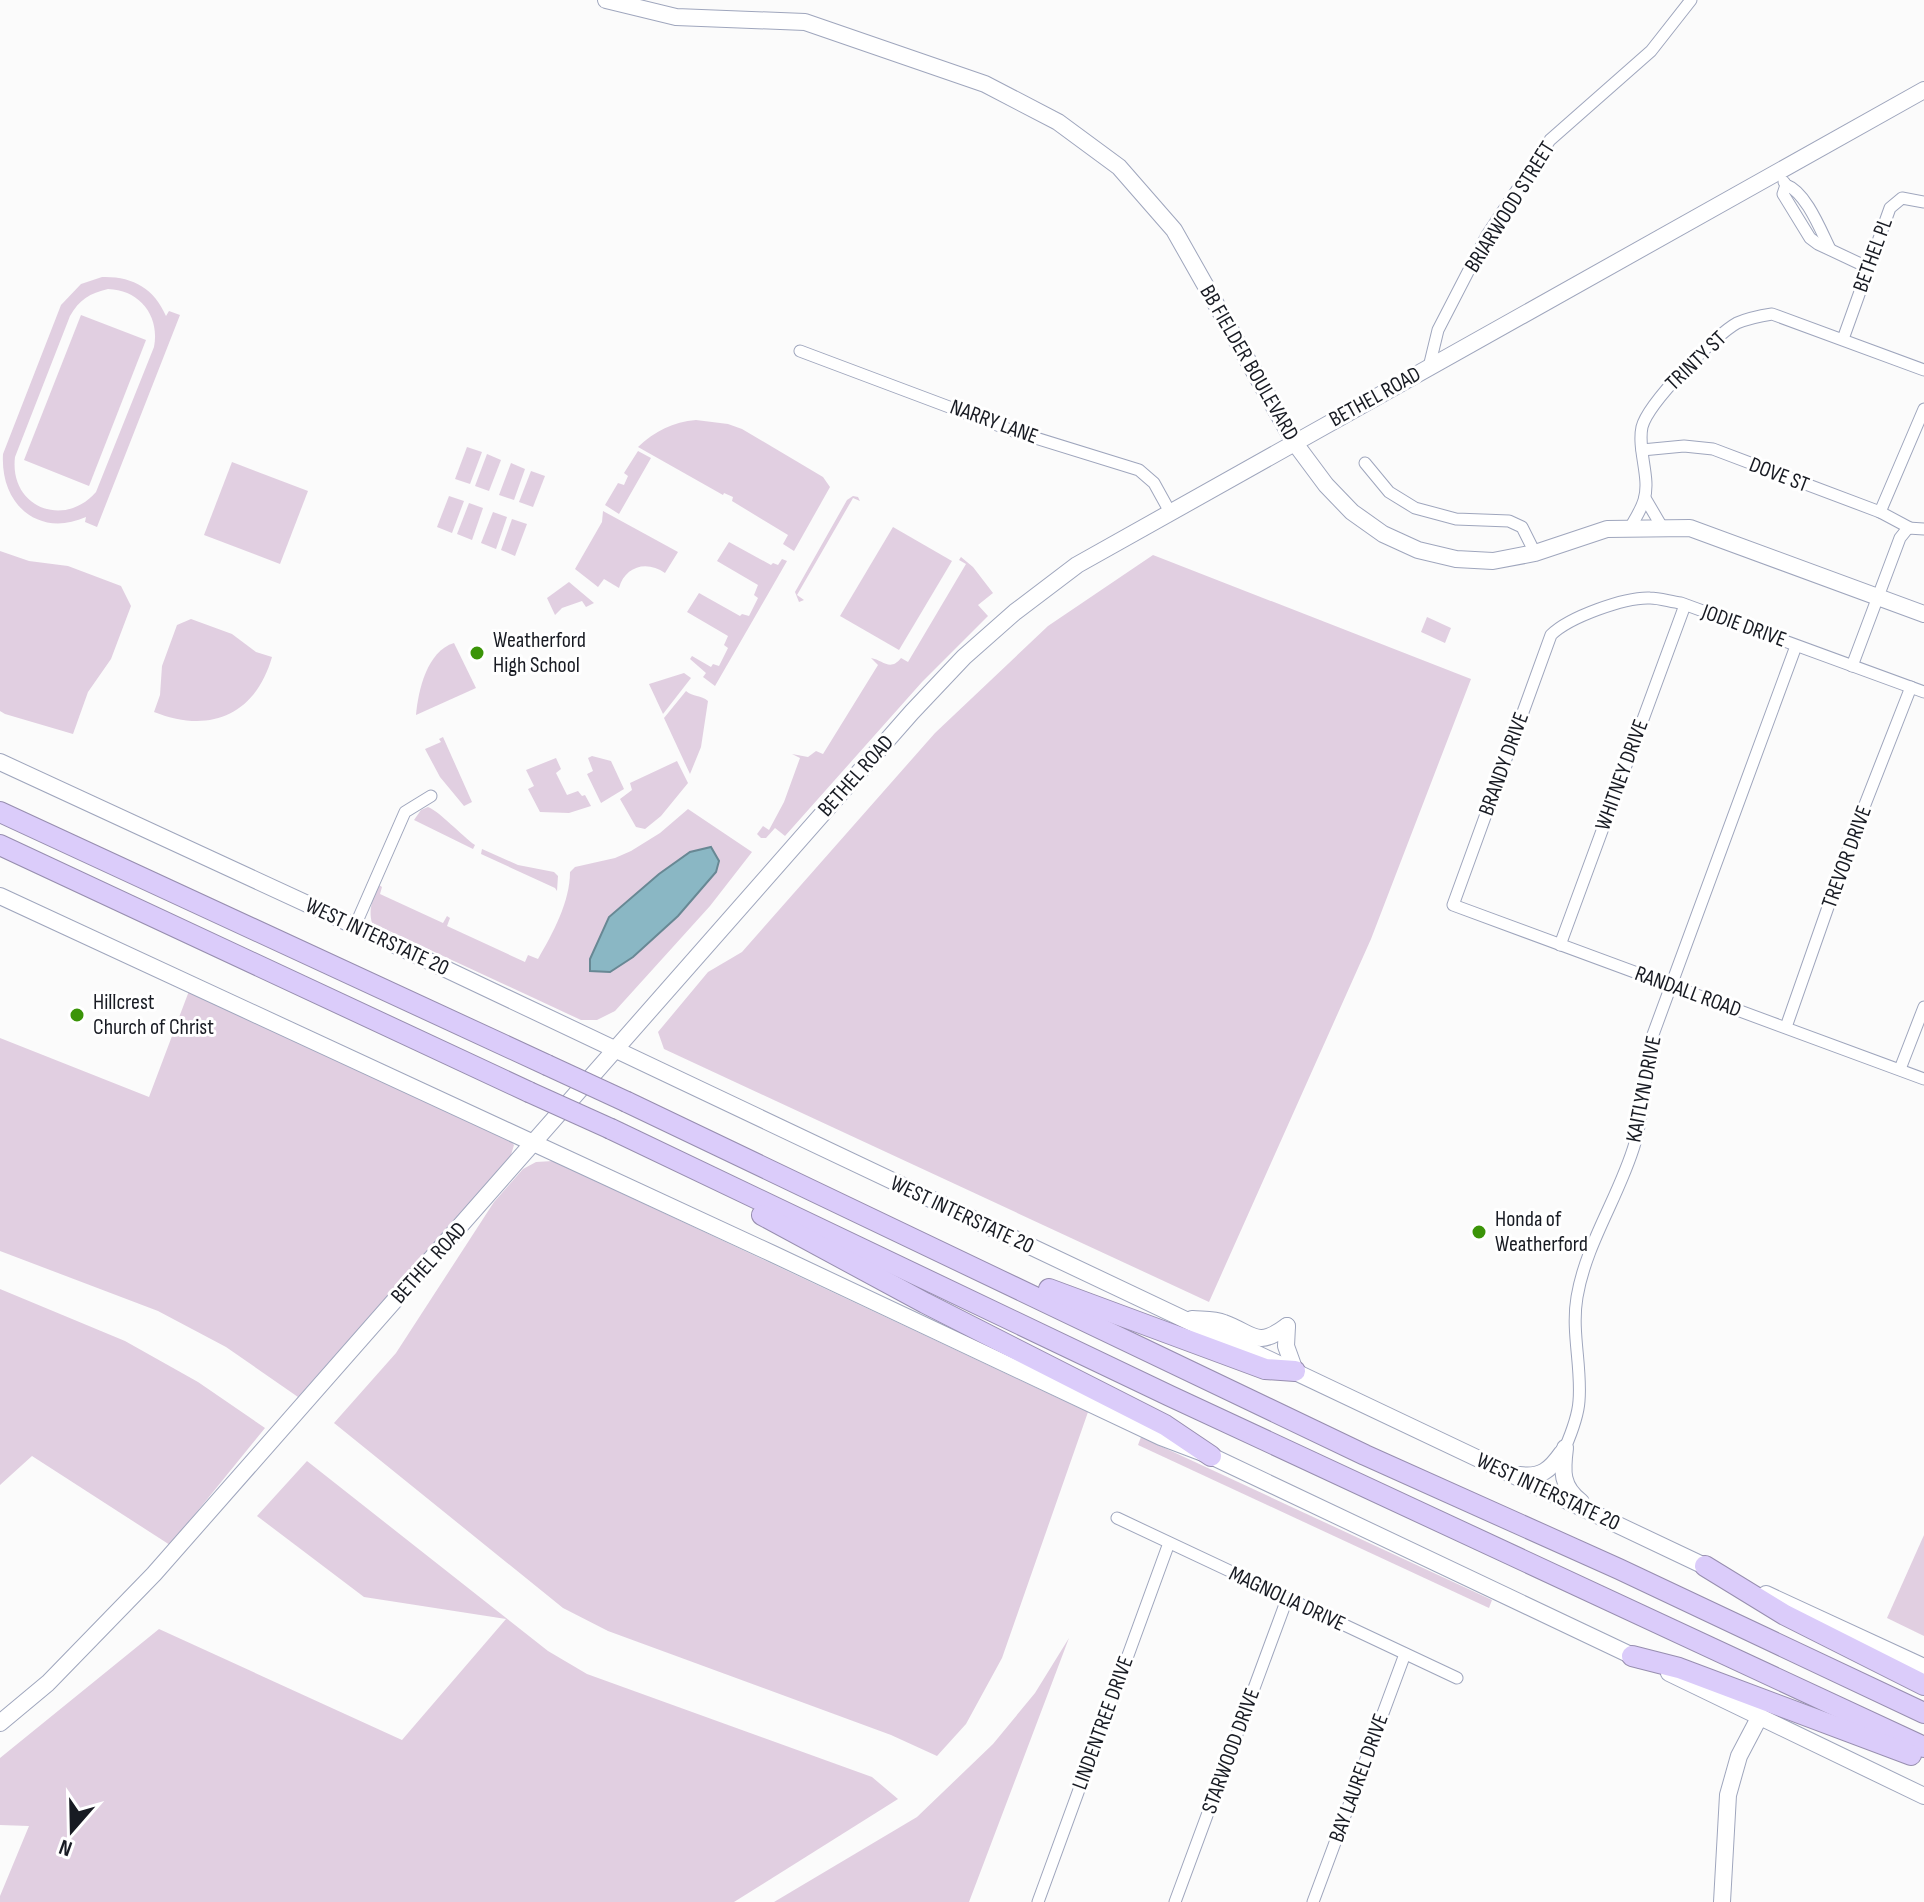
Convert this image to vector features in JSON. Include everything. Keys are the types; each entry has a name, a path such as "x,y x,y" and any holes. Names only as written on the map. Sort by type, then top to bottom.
{"highway":[{"path":"0,812 627,1102 1365,1455 1619,1569 1924,1713"},
{"path":"0,845 611,1129 1184,1403 1924,1747"},
{"path":"710,1178 734,1199 810,1242 1165,1425 1211,1456"},
{"path":"948,1255 979,1258 1130,1321 1265,1369 1295,1371"},
{"path":"1705,1566 1785,1615 1924,1685"},
{"path":"1632,1656 1679,1668 1924,1761"}],"main road":[{"name":"BB FIELDER BOULEVARD","path":"606,0 676,17 805,22 985,84 1058,122 1119,167 1174,230 1294,442 1326,485 1352,512 1383,534 1418,550 1456,559 1493,561 1535,553 1607,529 1690,528 1924,614"},
{"name":"BETHEL ROAD","path":"0,1723 48,1683 154,1574 902,724 964,657 1015,612 1077,565 1429,367 1782,178 1924,90"},
{"name":"WEST INTERSTATE 20","path":"0,762 355,926 1924,1667"},
{"path":"0,896 1161,1437 1211,1456 1924,1796"},
{"path":"1181,1318 1221,1322 1260,1339 1271,1338 1287,1326 1286,1346 1295,1371"},
{"name":"KAITLYN DRIVE","path":"1503,1470 1533,1476 1543,1473 1552,1467 1565,1448"},
{"name":"KAITLYN DRIVE","path":"1565,1448 1563,1480 1573,1496 1598,1515"},
{"path":"1722,1902 1728,1795 1739,1756 1760,1716"}],"street":[{"name":"BRIARWOOD STREET","path":"1429,367 1438,330 1487,235 1550,140 1651,51 1691,0"},
{"path":"1782,178 1795,188 1822,229 1830,249 1867,267"},
{"name":"BETHEL PL","path":"1843,339 1890,208 1902,198 1924,202"},
{"name":"TRINTY ST","path":"1662,527 1645,498 1643,423 1656,400 1734,325 1754,316 1772,314 1924,370"},
{"name":"NARRY LANE","path":"800,351 1013,431 1139,470 1154,483 1170,512"},
{"path":"1880,512 1924,409"},
{"name":"DOVE ST","path":"1642,450 1684,446 1713,449 1880,512 1910,528"},
{"path":"1365,463 1389,492 1415,508 1456,519 1509,521 1522,527 1535,553"},
{"path":"1630,528 1645,498"},
{"path":"1852,666 1900,538 1910,528 1924,529"},
{"name":"JODIE DRIVE","path":"1561,625 1614,605 1649,598 1685,605 1924,692"},
{"name":"WHITNEY DRIVE","path":"1560,945 1685,605"},
{"name":"BRANDY DRIVE","path":"1453,905 1551,635 1561,625"},
{"name":"KAITLYN DRIVE","path":"1565,1448 1579,1401 1575,1335 1576,1300 1581,1277 1635,1145 1642,1118 1644,1079 1651,1040 1796,646"},
{"name":"TREVOR DRIVE","path":"1786,1027 1855,830 1911,687"},
{"path":"355,926 405,812 431,796"},
{"name":"RANDALL ROAD","path":"1453,905 1924,1079"},
{"path":"1900,1069 1924,1007"},
{"name":"MAGNOLIA DRIVE","path":"1117,1518 1457,1678"},
{"name":"LINDENTREE DRIVE","path":"1038,1902 1169,1543"},
{"name":"STARWOOD DRIVE","path":"1175,1902 1287,1599"},
{"name":"BAY LAUREL DRIVE","path":"1313,1902 1405,1654"}],"shaded area":[{"path":"102,277 123,279 148,291 166,316 169,311 180,315 97,527 85,522 86,517 53,523 38,520 16,502 4,472 3,454 61,305 81,284","holes":["108,289 130,294 151,315 154,347 96,492 69,509 41,507 21,489 15,474 15,457 73,310 81,301 96,293"]},
{"path":"81,315 146,340 89,486 24,460"},
{"path":"696,420 742,429 823,477 830,487 794,551 783,544 788,535 732,501 733,497 723,495 638,447 665,428"},
{"path":"467,447 482,452 470,484 455,479"},
{"path":"638,451 651,458 619,514 605,505 618,483 624,485 628,476 624,473"},
{"path":"487,454 501,460 489,491 475,486"},
{"path":"232,462 308,491 280,564 204,535"},
{"path":"511,463 525,469 514,500 499,495"},
{"path":"531,471 545,476 533,507 519,502"},
{"path":"449,496 464,501 452,533 437,527"},
{"path":"853,496 860,501 853,498 797,595 804,600 799,602 795,592 847,500"},
{"path":"469,503 483,508 472,540 457,534"},
{"path":"603,511 678,552 665,573 651,567 638,567 626,575 619,588 604,579 598,587 575,569 602,522"},
{"path":"493,512 507,517 496,549 481,543"},
{"path":"512,519 527,524 515,556 501,550"},
{"path":"893,527 952,561 899,650 840,616"},
{"path":"729,542 771,565 778,565 782,559 787,561 715,686 703,677 706,673 690,659 692,656 711,667 713,664 719,666 728,648 724,645 728,636 687,612 699,593 740,616 749,616 758,598 754,595 758,585 717,561"},
{"path":"0,551 29,561 68,566 121,586 131,606 111,659 88,692 73,734 0,711"},
{"path":"1153,555 1471,679 1371,939 1209,1302 664,1049 658,1032 708,972 742,952 935,733 1048,626"},
{"path":"961,557 993,593 978,605 988,616 922,682 785,836 775,828 766,838 761,838 757,834 763,826 769,830 784,802 800,758 792,754 808,757 816,751 823,754 878,665 871,658 890,665 901,658 908,662 966,564 959,560"},
{"path":"569,582 594,603 586,607 582,601 562,608 555,615 547,598"},
{"path":"1427,617 1451,628 1445,643 1421,632"},
{"path":"191,619 232,634 256,652 272,657 254,694 242,706 211,720 193,721 154,712 160,695 162,666 177,625"},
{"path":"454,643 476,688 416,715 422,684 431,663 445,647"},
{"path":"684,673 691,678 663,714 649,684"},
{"path":"686,691 708,701 701,747 690,774 664,718"},
{"path":"443,737 472,802 464,806 440,777 425,749 441,742 439,739"},
{"path":"592,756 611,761 624,789 601,803 587,774 593,771 588,758"},
{"path":"556,758 561,769 556,773 567,795 578,791 585,795 591,806 569,813 540,812 528,789 534,786 526,770"},
{"path":"677,761 688,783 661,816 645,829 636,827 620,799 632,790 630,783"},
{"path":"428,807 475,845 473,849 414,820 421,810"},
{"path":"688,809 752,852 710,906 615,1011 597,1020 581,1020 372,923 371,908 379,885 382,887 380,894 443,923 447,916 450,918 447,926 525,962 528,955 538,959 560,917 570,872 575,867 631,851 660,833"},
{"path":"482,849 518,865 554,872 558,876 557,891 481,854"},
{"path":"189,991 514,1145 510,1158 298,1397 226,1347 158,1311 0,1251 0,1038 149,1097"},
{"path":"553,1161 1088,1412 1002,1658 966,1724 937,1756 891,1735 608,1631 563,1608 334,1423 396,1353 494,1202 523,1169 536,1162"},
{"path":"0,1289 125,1341 198,1382 265,1428 170,1545 32,1456 0,1485"},
{"path":"1141,1437 1492,1600 1489,1608 1138,1445"},
{"path":"307,1461 548,1651 587,1674 872,1777 898,1799 734,1902 0,1902 29,1826 0,1825 0,1758 159,1629 402,1740 506,1619 364,1597 257,1516"},
{"path":"1924,1535 1924,1636 1887,1618"},
{"path":"1069,1638 969,1902 774,1902 917,1817 993,1744 1035,1693"}],"water":[{"path":"711,847 719,861 716,872 678,916 633,957 610,972 590,971 590,959 609,917 690,852"}],"place":[{"name":"Weatherford High School","path":"477,653"},
{"name":"Hillcrest Church of Christ","path":"77,1015"},
{"name":"Honda of Weatherford","path":"1479,1232"}]}
